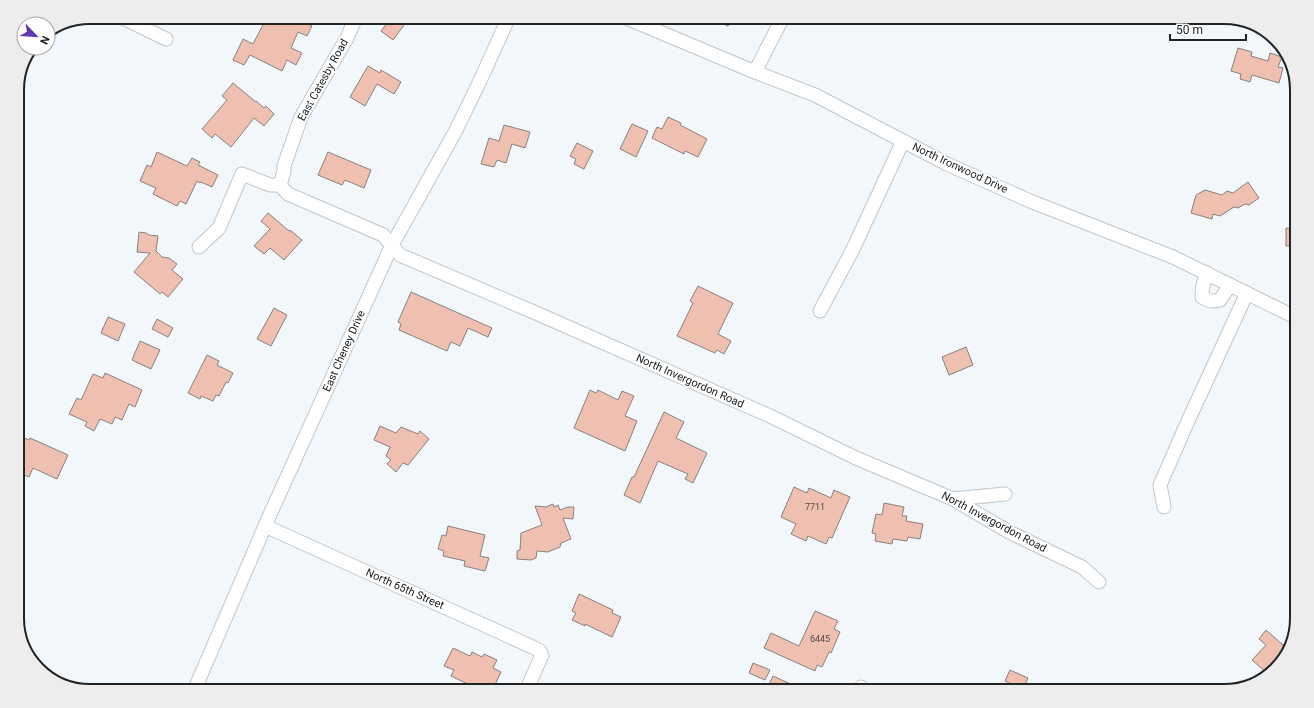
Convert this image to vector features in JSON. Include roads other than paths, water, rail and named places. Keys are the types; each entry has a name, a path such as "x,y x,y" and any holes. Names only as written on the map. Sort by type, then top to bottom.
{"street":[{"path":"136,24 166,39"},
{"name":"East Catesby Road","path":"280,185 284,166 301,117 347,38 353,24"},
{"name":"East Cheney Drive","path":"197,684 265,526 392,245 455,132 506,24"},
{"name":"North Ironwood Drive","path":"641,24 755,72 815,95 947,164 1030,201 1173,257 1290,314"},
{"path":"755,72 779,24"},
{"path":"820,311 853,248 904,141"},
{"path":"199,246 219,228 242,174 270,185 280,185"},
{"name":"North Invergordon Road","path":"280,185 288,194 383,235 400,255 770,416 856,458 953,499 1009,532 1082,567 1099,582"},
{"path":"1207,273 1203,280 1202,297 1213,302 1220,300 1230,285"},
{"path":"1164,507 1160,485 1188,421 1248,293"},
{"path":"953,499 1005,494"},
{"name":"North 65th Street","path":"265,526 539,650 542,655 529,684"}]}
